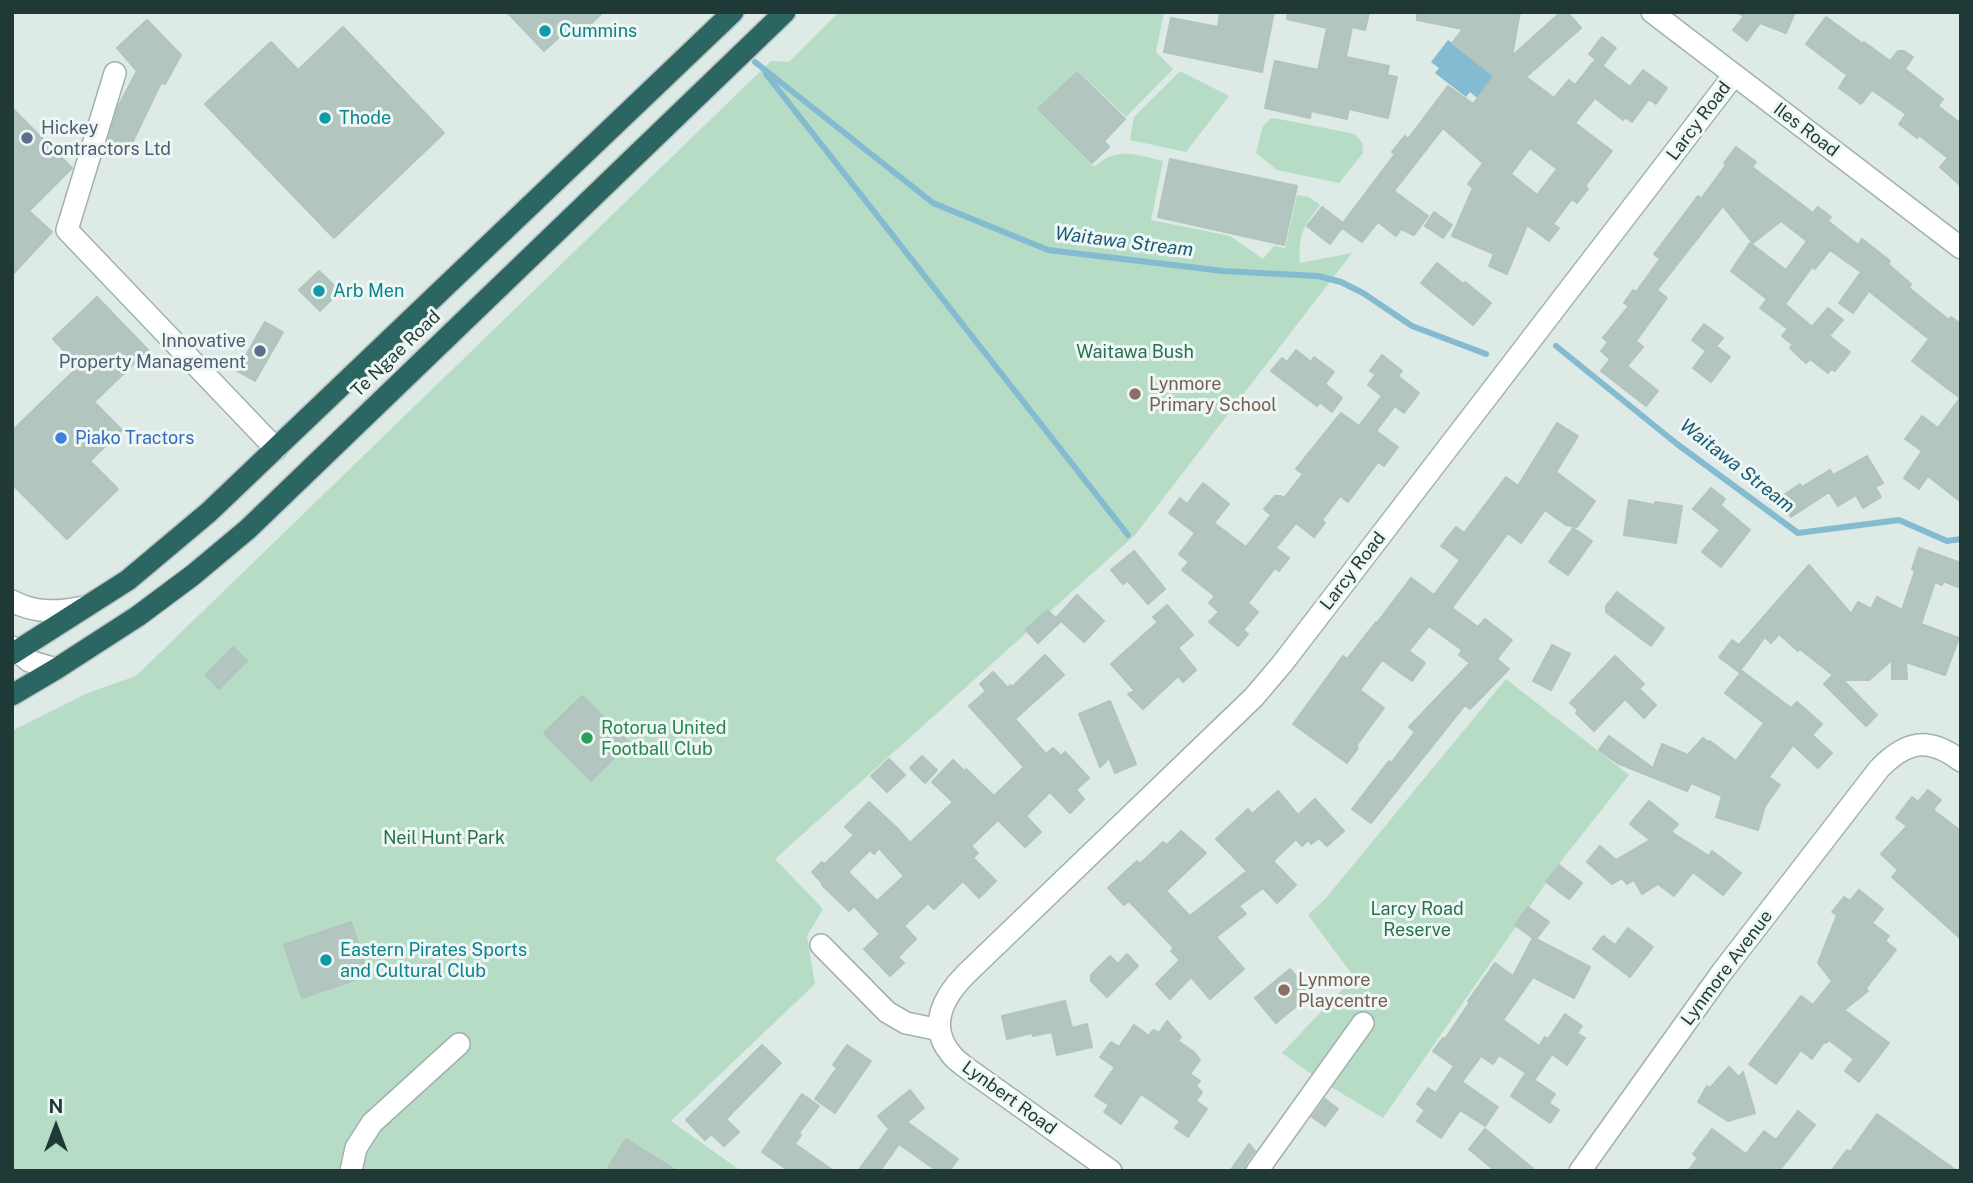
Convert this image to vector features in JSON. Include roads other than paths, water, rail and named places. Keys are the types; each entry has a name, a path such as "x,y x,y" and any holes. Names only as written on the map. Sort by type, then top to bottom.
{"highway":[{"name":"Te Ngae Road","path":"13,651 128,580 199,521 733,12"},
{"name":"Te Ngae Road","path":"12,695 138,616 248,529 785,12"}],"street":[{"name":"Iles Road","path":"1652,12 1961,248"},
{"path":"115,74 67,230 276,449"},
{"name":"Larcy Road","path":"940,1030 941,1007 960,980 1235,716 1268,681 1734,75"},
{"path":"21,605 44,612 60,612 90,605"},
{"path":"13,651 29,661 56,669"},
{"name":"Lynmore Avenue","path":"1580,1171 1722,972 1892,755 1914,745 1930,745 1961,761"},
{"path":"821,944 887,1012 914,1025 940,1030"},
{"path":"1257,1171 1363,1023"},
{"name":"Lynbert Road","path":"940,1030 942,1040 951,1054 968,1069 1111,1171"},
{"path":"351,1171 356,1148 372,1123 459,1044"}],"water":[{"path":"1448,40 1495,76 1477,98 1470,92 1466,97 1435,73 1439,68 1431,62"}],"waterway":[{"name":"Waitawa Stream","path":"755,62 933,203 1048,250 1223,271 1318,276 1341,282 1363,293 1412,326 1486,354"},
{"path":"766,74 1128,535"},
{"name":"Waitawa Stream","path":"1556,346 1677,444 1798,533 1899,520 1947,541 1961,539"}],"place":[{"name":"Cummins","path":"545,31"},
{"name":"Thode","path":"325,118"},
{"name":"Hickey Contractors Ltd","path":"27,138"},
{"name":"Arb Men","path":"319,291"},
{"name":"Innovative Property Management","path":"260,351"},
{"name":"Lynmore Primary School","path":"1135,394"},
{"name":"Piako Tractors","path":"61,438"},
{"name":"Rotorua United Football Club","path":"587,738"},
{"name":"Eastern Pirates Sports and Cultural Club","path":"326,960"},
{"name":"Lynmore Playcentre","path":"1284,990"}],"park label":[{"name":"Waitawa Bush","path":"1135,352"},
{"name":"Neil Hunt Park","path":"444,838"},
{"name":"Larcy Road Reserve","path":"1417,919"}]}
